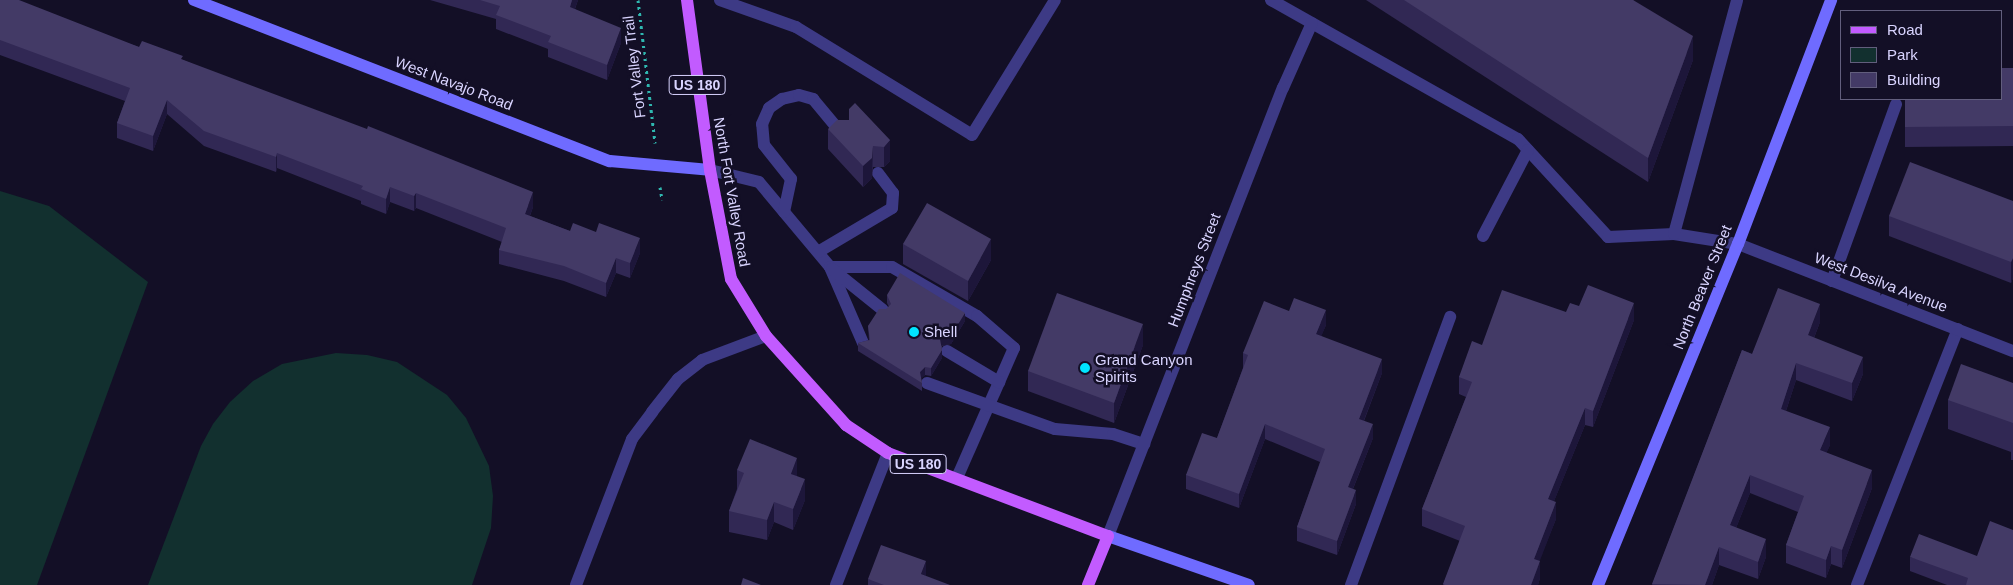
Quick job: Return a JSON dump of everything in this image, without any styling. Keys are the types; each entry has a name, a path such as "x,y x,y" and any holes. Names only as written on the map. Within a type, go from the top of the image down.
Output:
{"main road":[{"name":"North Fort Valley Road","path":"687,0 710,170 731,279 766,336 846,425 888,453 1108,536"},
{"name":"Humphreys Street","path":"1088,585 1108,536"}],"street":[{"name":"West Navajo Road","path":"194,0 610,161 710,170"},
{"path":"720,0 796,27 972,135 1055,0"},
{"path":"1271,0 1518,139 1528,150 1483,236"},
{"path":"1674,234 1737,0"},
{"name":"North Beaver Street","path":"1598,585 1738,244 1831,0"},
{"name":"Humphreys Street","path":"1108,536 1283,88 1312,24"},
{"path":"784,212 791,179 764,145 762,124 769,108 782,99 799,95 813,99 843,135"},
{"path":"1832,280 1896,104"},
{"name":"West Desilva Avenue","path":"1528,150 1608,237 1674,234 1738,244 2013,350"},
{"path":"710,170 759,182 830,267 883,310"},
{"path":"818,252 892,208 894,193 878,173"},
{"path":"830,267 863,343"},
{"path":"830,267 892,267 977,316 1014,348 957,478"},
{"path":"1351,585 1450,317"},
{"path":"1857,585 1958,329"},
{"path":"576,585 632,439 652,412 678,379 702,360 766,336"},
{"path":"947,350 999,382"},
{"path":"927,383 1055,429 1113,434 1144,444"},
{"path":"836,585 888,453"},
{"path":"1108,536 1249,585"}],"path":[{"name":"Fort Valley Trail","path":"638,0 653,131"}],"green space":[{"path":"0,191 49,206 148,282 37,585 0,585"},
{"path":"336,353 367,355 397,362 447,395 466,418 489,466 493,496 491,528 472,585 148,585 201,446 213,424 230,402 253,381 282,364"}],"building":[{"path":"0,0 19,0 139,47 142,41 183,56 181,59 367,129 368,126 533,192 525,214 570,231 573,223 596,232 599,223 640,238 630,263 616,258 606,283 564,266 499,250 506,228 416,193 414,196 390,187 386,199 361,189 363,186 277,153 276,157 204,131 167,100 153,136 117,123 130,88 0,40"},
{"path":"480,0 572,0 570,7 621,28 607,65 548,42 551,36 496,15 500,6"},
{"path":"1404,0 1633,0 1693,36 1648,158"},
{"path":"2003,68 2013,68 2013,126 1905,127 1905,100 2003,100"},
{"path":"855,103 890,140 884,147 873,146 872,158 863,166 828,129 837,120 849,120 849,109"},
{"path":"1910,162 2013,201 2013,258 2011,262 1889,216"},
{"path":"927,203 991,239 968,281 903,244"},
{"name":"Shell","path":"900,273 965,313 951,336 940,339 942,350 931,368 925,367 920,372 922,383 858,343 870,340 868,326 879,309 886,309 891,304 887,295"},
{"path":"1588,285 1634,303 1593,411 1585,408 1548,499 1556,502 1534,559 1540,561 1531,585 1445,585 1443,584 1465,526 1422,509 1472,382 1459,377 1472,341 1482,345 1502,290 1566,312 1570,303 1579,306"},
{"path":"1778,288 1820,304 1808,335 1863,357 1852,383 1796,363 1781,409 1830,427 1820,450 1872,470 1842,550 1831,546 1826,560 1786,545 1804,496 1750,475 1730,525 1766,539 1758,562 1719,547 1705,585 1652,584 1742,350 1752,354"},
{"name":"Grand Canyon Spirits","path":"1057,293 1143,324 1114,403 1028,371"},
{"path":"1294,298 1326,310 1316,334 1382,359 1359,419 1373,424 1348,487 1356,490 1337,541 1297,527 1325,449 1265,424 1239,494 1186,475 1202,433 1217,438 1248,355 1243,353 1264,301 1289,311"},
{"path":"1961,364 2013,383 2013,423 1948,400"},
{"path":"750,439 797,458 791,474 805,479 793,509 774,502 767,520 729,511 744,473 737,470"},
{"path":"1990,521 2013,530 2013,585 1966,585 1968,578 1910,557 1919,534 1977,556"},
{"path":"881,545 926,561 921,574 950,585 884,585 868,579"},
{"path":"743,578 761,585 741,585"}],"place":[{"name":"Shell","path":"914,332"},
{"name":"Grand Canyon Spirits","path":"1085,368"}]}
